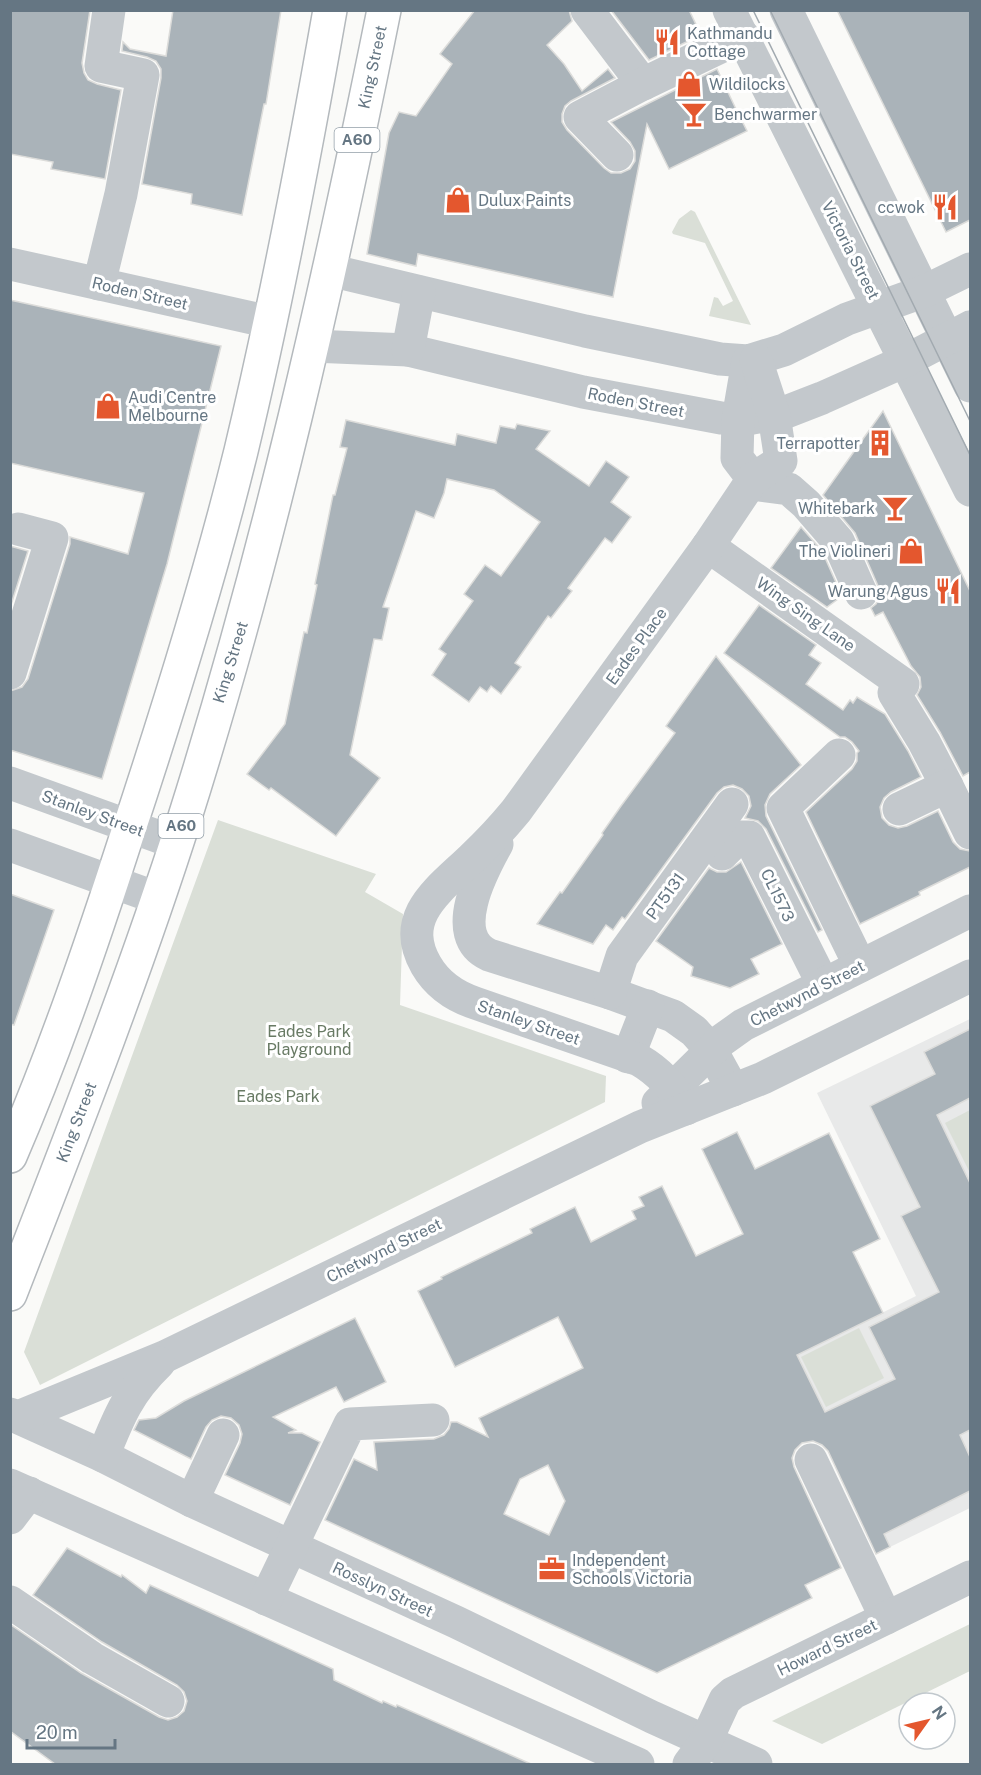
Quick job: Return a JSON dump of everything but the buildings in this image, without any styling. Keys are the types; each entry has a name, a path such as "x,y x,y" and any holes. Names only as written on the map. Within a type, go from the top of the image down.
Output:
{"highway":[{"name":"A60","path":"10,1156 72,998 112,882 168,710 204,588 240,451 270,322 330,10"},
{"name":"King Street","path":"10,1294 116,1018 176,843 251,592 312,346 384,10"},
{"path":"270,322 329,270"}],"street":[{"path":"99,284 121,194 143,75 101,66 109,10"},
{"path":"587,10 643,84"},
{"path":"786,10 925,291 959,333 970,386"},
{"path":"617,155 580,117 643,84 736,23"},
{"name":"Victoria Street","path":"736,23 970,490"},
{"name":"Roden Street","path":"10,264 270,322"},
{"path":"329,270 595,333 720,359 752,360 784,350 847,319 925,291 970,269"},
{"path":"408,350 419,292"},
{"name":"Roden Street","path":"312,346 408,350 583,392 705,416 738,419 774,415 822,398 905,361 959,333"},
{"path":"752,360 738,419 737,458 752,481 789,489 806,504 838,541 861,592"},
{"name":"Eades Place","path":"477,947 468,923 471,906 490,855 516,811 708,546 752,481 781,461 774,415 752,360"},
{"path":"10,673 52,538 18,529"},
{"name":"Wing Sing Lane","path":"708,546 903,684 894,693 924,742 947,786"},
{"path":"839,755 783,808 860,966"},
{"name":"Stanley Street","path":"10,783 176,843"},
{"path":"900,809 947,786 970,833"},
{"name":"PT5131","path":"610,993 622,956 732,804"},
{"name":"Eades Place","path":"434,977 417,945 417,927 422,912 444,883 487,844 516,811"},
{"name":"CL1573","path":"722,854 739,837 749,837 823,984"},
{"path":"10,845 157,898"},
{"name":"Chetwynd Street","path":"14,1416 164,1357 640,1127 680,1098 711,1050 743,1025 970,911"},
{"path":"434,977 477,947 489,955 648,1006 673,1016 694,1031 711,1050 733,1090"},
{"name":"Chetwynd Street","path":"680,1098 733,1090 763,1078 970,976"},
{"name":"Stanley Street","path":"434,977 445,988 464,999 628,1056 650,1066 680,1098"},
{"path":"628,1056 648,1006"},
{"name":"Chetwynd Street","path":"103,1456 126,1401 164,1357"},
{"name":"Rosslyn Street","path":"14,1416 291,1546 698,1753 756,1764"},
{"path":"266,1599 350,1424 433,1420"},
{"path":"192,1501 223,1435"},
{"path":"811,1460 886,1618"},
{"path":"17,1498 266,1599 638,1764"},
{"name":"Howard Street","path":"698,1753 729,1696 970,1577"},
{"path":"10,1602 92,1658 168,1701"}],"shaded area":[{"path":"970,1019 970,1508 890,1547 797,1355 916,1296 817,1093"}],"green space":[{"path":"691,210 695,212 751,325 709,316 714,297 718,298 723,306 733,301 705,243 672,232 679,219"},
{"name":"Eades Park","path":"218,820 376,874 365,892 403,914 400,1005 606,1076 605,1102 40,1385 24,1352"},
{"path":"970,1110 970,1173 945,1123"},
{"path":"859,1328 884,1378 826,1407 801,1357"},
{"path":"970,1624 970,1671 929,1691 897,1691 897,1707 822,1744 772,1721"}],"tram line":[{"path":"753,10 970,455"},
{"path":"770,10 970,421"}],"place":[{"name":"Kathmandu Cottage","path":"667,42"},
{"name":"Wildilocks","path":"689,84"},
{"name":"Benchwarmer","path":"694,114"},
{"name":"Dulux Paints","path":"458,200"},
{"name":"ccwok","path":"945,207"},
{"name":"Audi Centre Melbourne","path":"108,406"},
{"name":"Terrapotter","path":"880,443"},
{"name":"Whitebark","path":"895,508"},
{"name":"The Violineri","path":"911,551"},
{"name":"Warung Agus","path":"948,591"},
{"name":"Independent Schools Victoria","path":"552,1569"}],"park label":[{"name":"Eades Park Playground","path":"309,1040"}]}
